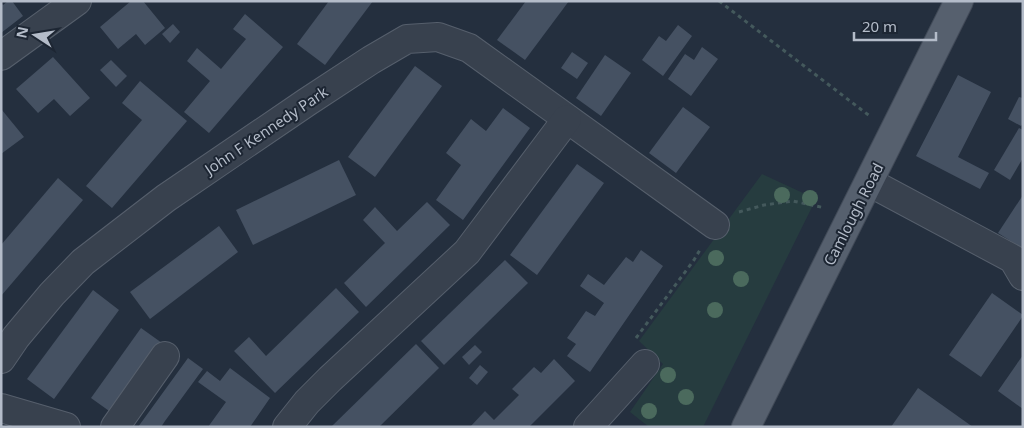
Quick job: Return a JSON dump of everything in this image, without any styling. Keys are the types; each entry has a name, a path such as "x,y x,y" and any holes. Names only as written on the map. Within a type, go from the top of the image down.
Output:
{"main road":[{"name":"Camlough Road","path":"746,427 959,1"}],"street":[{"path":"1,56 77,1"},
{"name":"John F Kennedy Park","path":"1,360 16,337 46,301 83,262 174,192 307,102 407,39 438,37 469,48 715,225"},
{"path":"287,427 307,402 330,379 468,252 567,119"},
{"path":"869,182 1013,259 1023,276"},
{"path":"114,427 165,356"},
{"path":"600,423 646,364"},
{"path":"1,408 66,427"}],"path":[{"path":"719,1 893,134"},
{"path":"646,364 633,342 694,260 720,216 764,205 793,201 825,208"}],"green space":[{"path":"762,174 816,199 703,427 649,427 630,412 663,364 639,341"}],"building":[{"path":"8,1 12,1 23,16 1,33 1,3 3,5"},
{"path":"131,1 143,1 165,28 145,45 136,34 118,49 100,27"},
{"path":"329,1 373,1 325,65 297,44"},
{"path":"526,1 569,1 525,60 497,40"},
{"path":"245,14 283,47 209,133 184,112 210,81 187,61 197,48 221,69 246,39 233,29"},
{"path":"173,24 180,32 170,43 162,34"},
{"path":"678,25 692,36 663,76 642,60 659,36 666,41"},
{"path":"702,47 718,59 691,96 668,79 685,54 694,60"},
{"path":"572,52 588,63 577,79 561,68"},
{"path":"605,55 631,73 601,116 576,98"},
{"path":"53,57 90,98 70,116 54,99 38,113 16,89"},
{"path":"111,60 127,76 116,87 100,70"},
{"path":"415,66 442,86 375,177 348,157"},
{"path":"958,75 991,92 958,157 989,173 980,189 916,156"},
{"path":"140,81 187,121 112,208 86,186 142,120 122,103"},
{"path":"1019,97 1023,98 1023,123 1021,126 1008,119"},
{"path":"683,107 710,127 676,173 649,153"},
{"path":"503,108 530,128 463,220 436,200 461,165 446,153 471,119 486,131"},
{"path":"1,111 24,137 1,154"},
{"path":"1019,128 1023,130 1023,158 1010,180 994,170"},
{"path":"339,160 356,195 253,245 236,210"},
{"path":"577,164 604,183 537,275 510,255"},
{"path":"58,178 83,200 1,296 1,245"},
{"path":"1023,195 1023,249 998,233"},
{"path":"427,202 450,225 366,307 344,283 385,243 363,220 375,207 397,231"},
{"path":"219,226 238,252 150,319 130,292"},
{"path":"641,250 663,266 590,372 567,356 576,344 567,338 586,311 595,316 604,303 580,286 588,274 604,285 626,257 633,262"},
{"path":"505,260 528,283 444,365 421,341"},
{"path":"336,288 359,312 275,393 234,351 249,337 266,356"},
{"path":"93,290 119,310 54,399 27,379"},
{"path":"992,293 1023,316 981,377 949,355"},
{"path":"141,328 162,343 112,413 91,398"},
{"path":"416,344 439,368 379,427 332,426"},
{"path":"475,345 482,352 469,365 462,357"},
{"path":"1023,355 1023,409 998,391"},
{"path":"188,358 203,369 161,427 138,427"},
{"path":"554,359 575,381 529,427 470,427 485,411 494,420 519,395 512,389 534,367 541,373"},
{"path":"480,365 488,372 477,385 469,378"},
{"path":"230,368 270,398 250,427 208,427 226,402 198,382 207,371 220,381"},
{"path":"918,388 973,427 891,427"}]}
